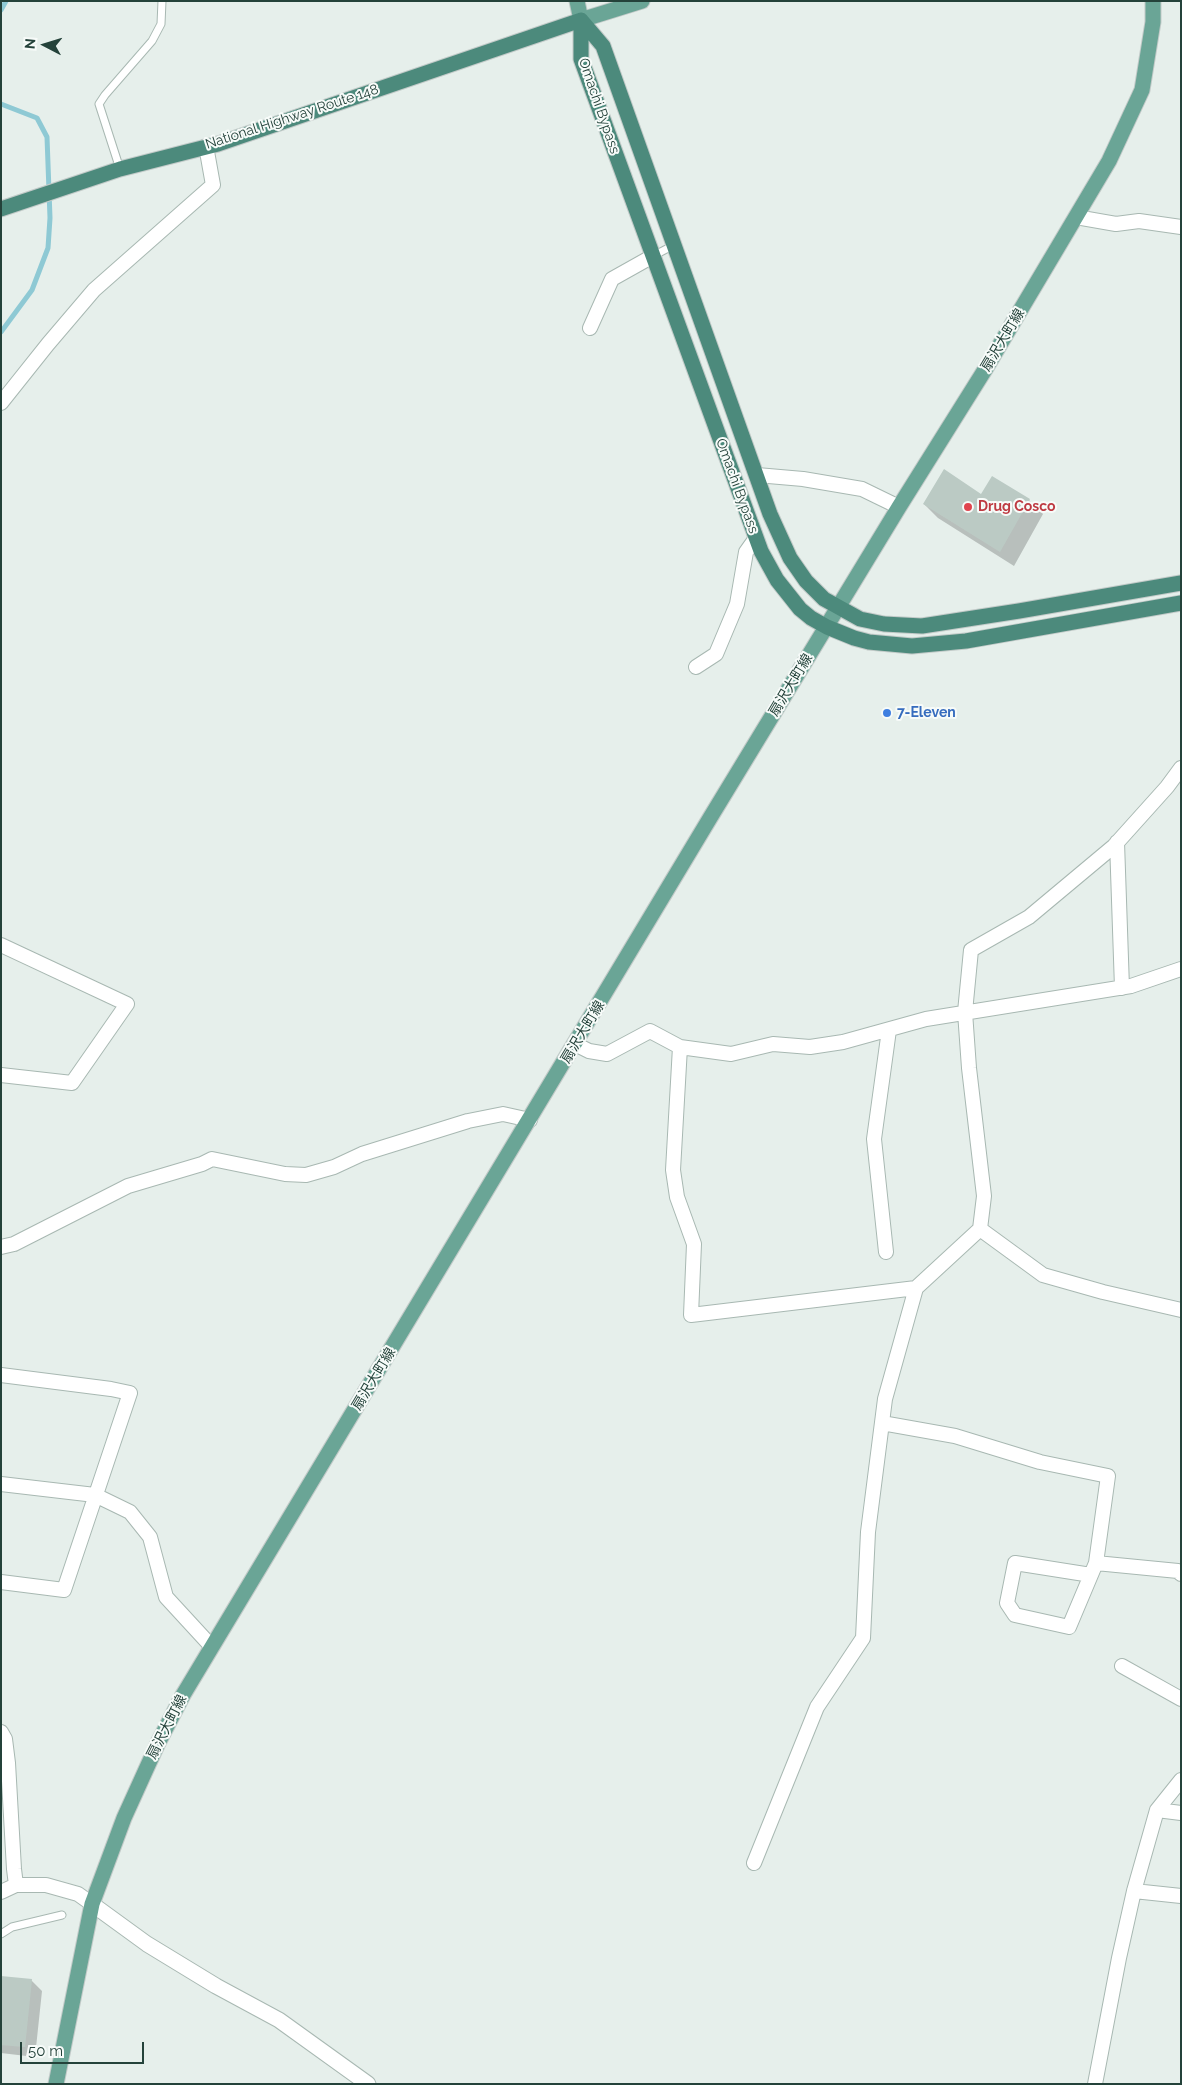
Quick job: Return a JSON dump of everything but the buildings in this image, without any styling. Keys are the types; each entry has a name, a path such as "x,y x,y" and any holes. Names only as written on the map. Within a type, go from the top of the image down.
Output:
{"highway":[{"name":"National Highway Route 148","path":"1,208 120,170 218,144 581,20"},
{"name":"Omachi Bypass","path":"581,20 603,46 770,514 790,558 806,581 824,599 860,619 884,624 922,626 1181,583"},
{"name":"Omachi Bypass","path":"581,20 581,59 756,538 777,580 791,599 811,618 827,627 869,642 905,646 966,641 1181,603"}],"main road":[{"path":"577,1 581,20 642,1"},
{"name":"扇沢大町線","path":"56,2084 92,1904 124,1818 158,1743 183,1695 899,507 986,368 1109,161 1142,90 1153,22 1152,1"}],"street":[{"path":"1,403 94,290 214,185 206,146"},
{"path":"1076,217 1116,224 1139,221 1181,227"},
{"path":"590,328 612,279 653,256"},
{"path":"757,476 803,479 862,489 899,507"},
{"path":"696,667 716,654 737,604 746,552 756,538"},
{"path":"754,1863 817,1707 863,1638 868,1532 885,1399 916,1288 980,1229 984,1196 968,1068 965,1012 971,950 1029,917 1118,842 1167,787 1181,768"},
{"path":"1118,842 1122,988"},
{"path":"1,945 128,1004 72,1083 1,1074"},
{"path":"575,1044 589,1051 607,1054 650,1031 680,1047 731,1054 774,1044 810,1047 843,1042 926,1019 1122,988 1181,968"},
{"path":"886,1252 874,1138 889,1030"},
{"path":"680,1047 673,1170 677,1197 694,1244 691,1315 916,1288"},
{"path":"1,1247 14,1244 128,1186 202,1164 212,1159 285,1174 306,1175 334,1167 362,1154 468,1121 502,1114 530,1120"},
{"path":"980,1229 1043,1275 1103,1292 1181,1310"},
{"path":"1,1375 130,1393 64,1590 1,1582"},
{"path":"882,1423 955,1436 1040,1462 1108,1476 1094,1569 1069,1627 1015,1615 1007,1604 1015,1563 1094,1569 1178,1571 1181,1574"},
{"path":"1,1484 95,1495 130,1512 150,1537 166,1598 212,1647"},
{"path":"1122,1666 1181,1699"},
{"path":"1,1732 5,1739 8,1763 16,1885"},
{"path":"1096,2084 1134,1891 1157,1810 1181,1780"},
{"path":"1157,1810 1181,1813"},
{"path":"1,1892 16,1885 46,1884 78,1894 147,1944 216,1986 279,2020 368,2084"},
{"path":"1134,1891 1181,1896"}],"lane":[{"path":"120,170 99,104 104,95 152,41 160,24 162,1"},
{"path":"653,256 674,245"},
{"path":"1,1934 12,1927 62,1915"}],"waterway":[{"path":"1,10 6,1"},
{"path":"1,104 37,118 47,137 50,218 48,248 32,290 1,332"}],"place":[{"name":"Drug Cosco","path":"968,507"},
{"name":"7-Eleven","path":"887,713"}]}
